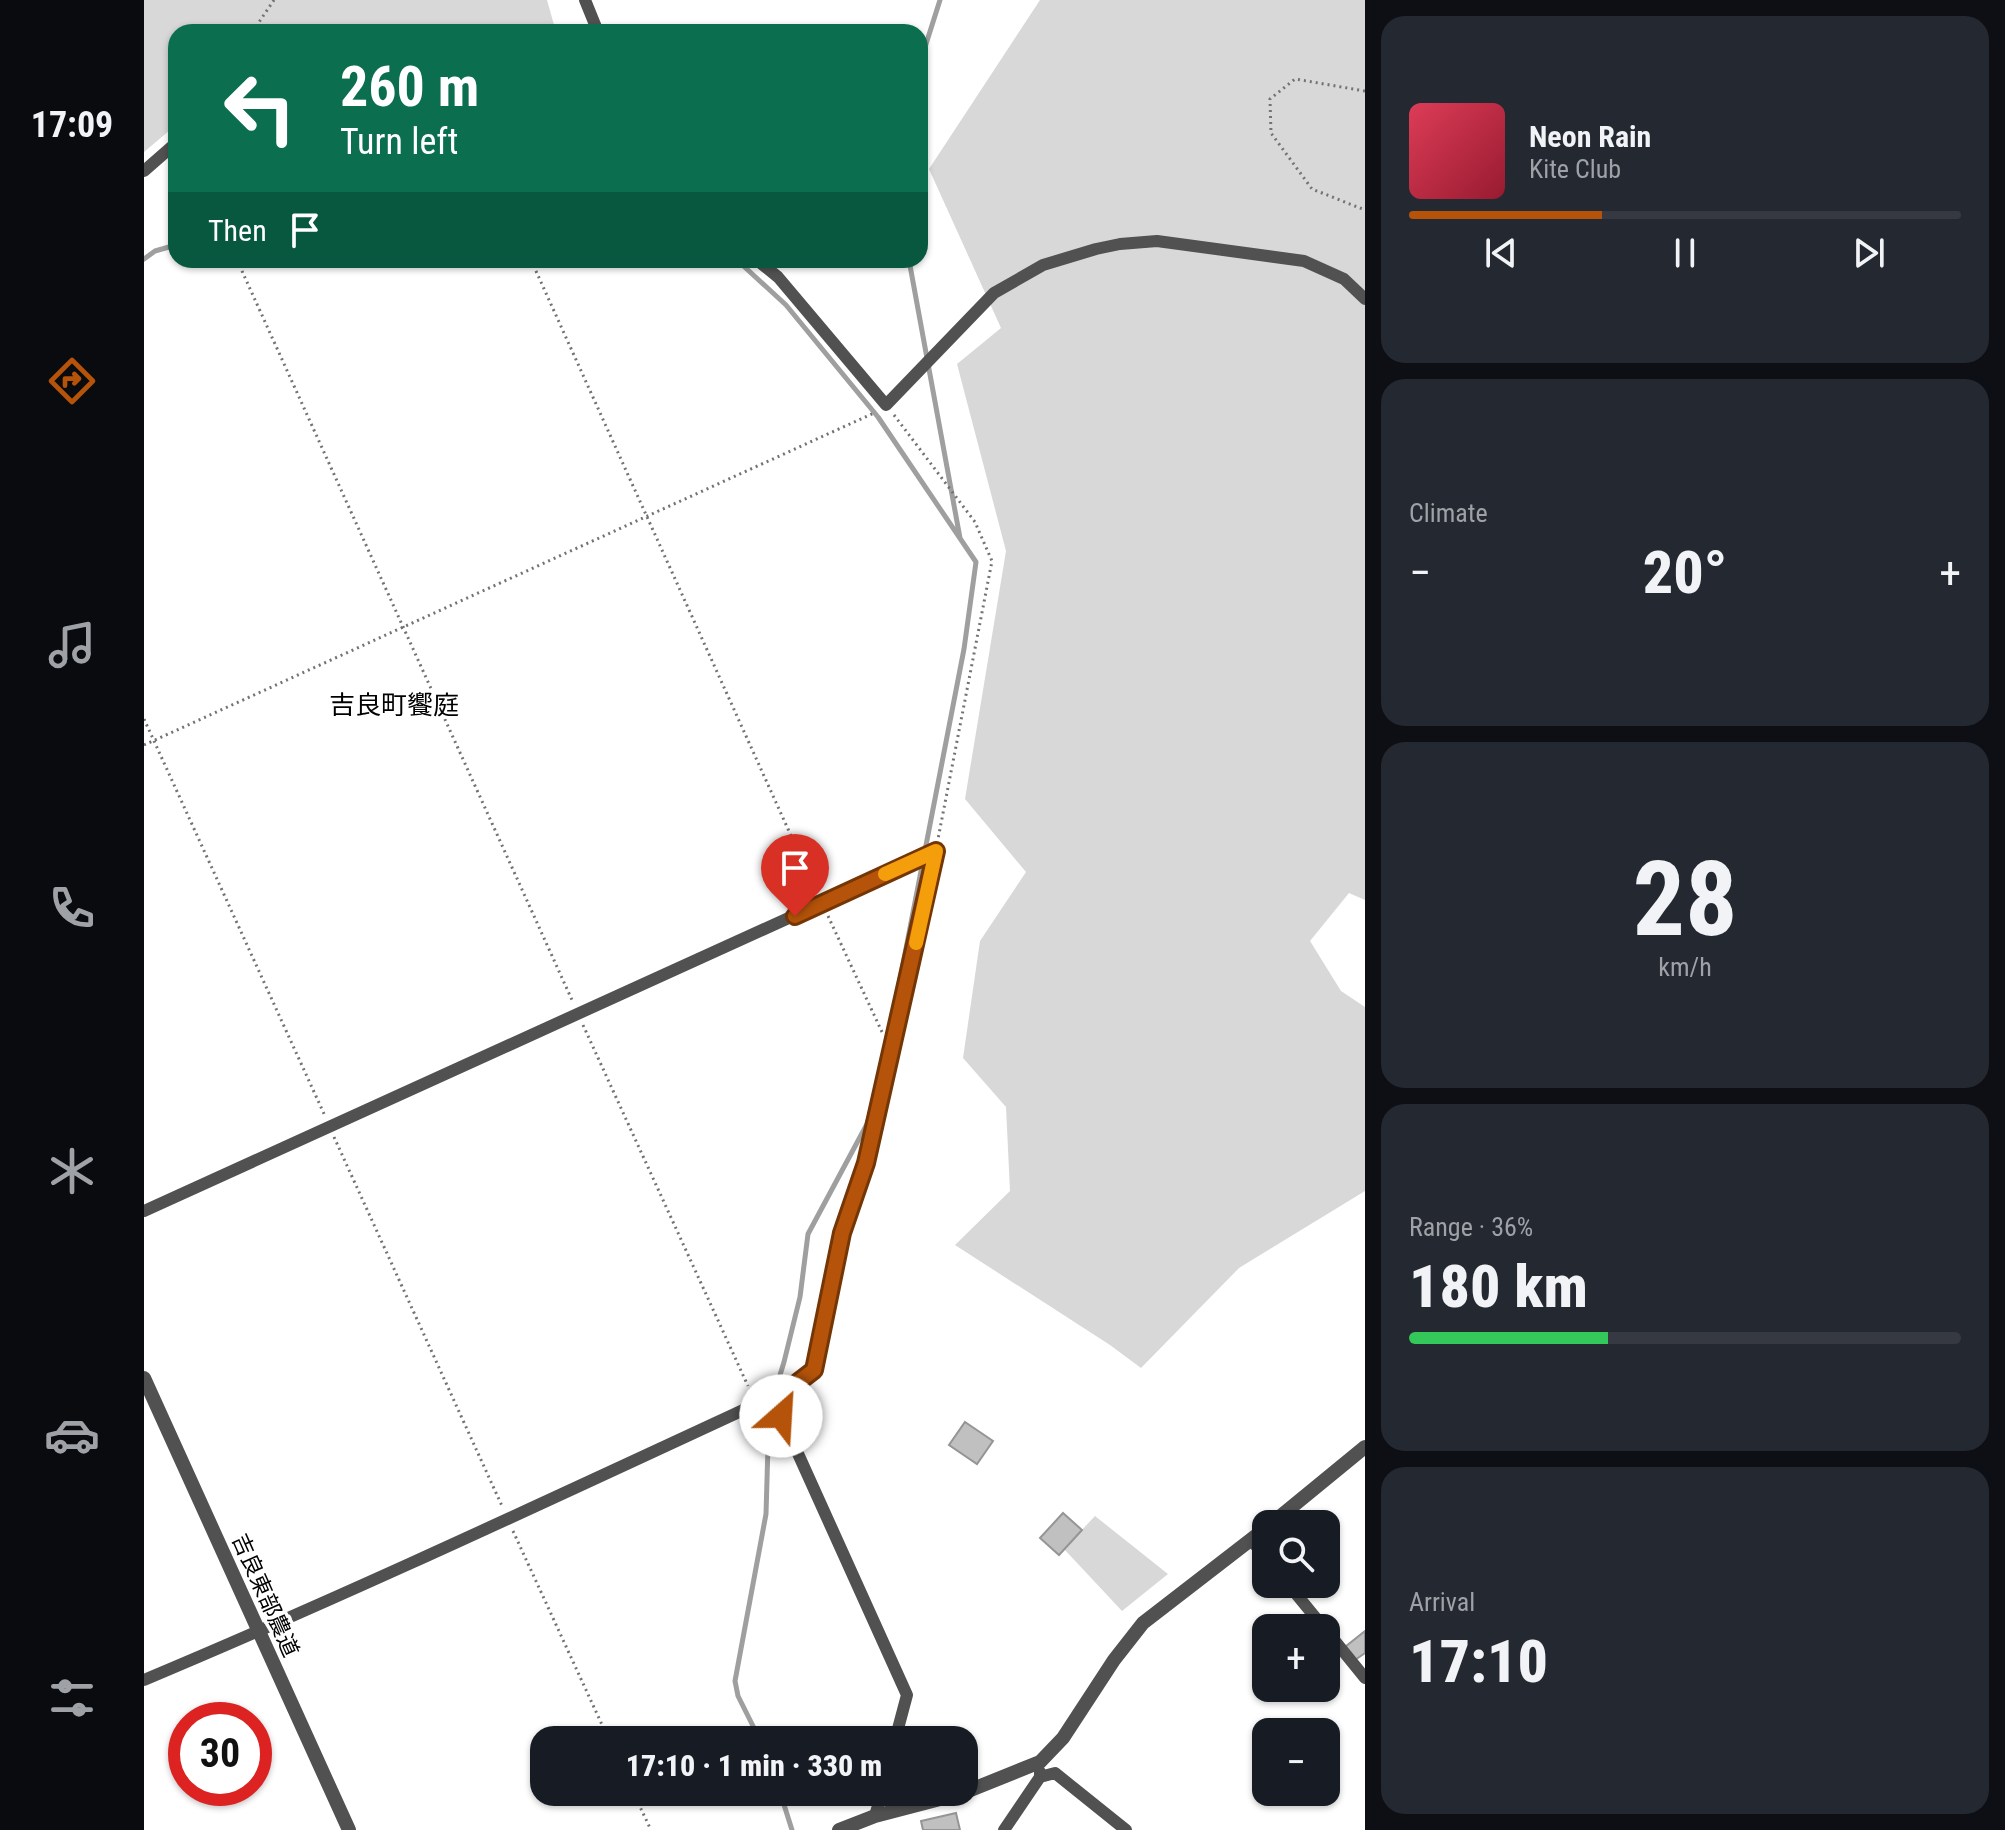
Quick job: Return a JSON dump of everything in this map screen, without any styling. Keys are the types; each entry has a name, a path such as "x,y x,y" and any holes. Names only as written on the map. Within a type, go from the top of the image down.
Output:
{"street":[{"path":"585,0 595,24"},
{"path":"144,171 168,150"},
{"path":"767,268 778,277 886,405 994,293 1043,265 1096,249 1157,241 1304,261 1344,279 1365,299"},
{"path":"144,1211 936,851"},
{"path":"899,1726 907,1695 781,1416 788,1390 814,1370 842,1233 866,1163 936,851"},
{"name":"吉良東部農道","path":"144,1378 349,1830"},
{"path":"144,1680 508,1519 752,1406 754,1399"},
{"path":"1288,1510 1365,1447"},
{"path":"1004,1830 1040,1769 1143,1623 1251,1540"},
{"path":"1300,1598 1313,1614"},
{"path":"1340,1647 1365,1678"},
{"path":"839,1830 875,1816 1040,1769 1055,1773 1126,1830"},
{"path":"875,1816 878,1806"}],"path":[{"path":"258,24 274,0"},
{"path":"1365,91 1295,79 1270,99 1271,133 1312,189 1365,210"},
{"path":"241,268 754,1399"},
{"path":"535,268 892,1053"},
{"path":"144,745 869,416 886,405 975,522 992,561 936,851"},
{"path":"144,719 603,1726"},
{"path":"640,1806 651,1830"}],"shaded area":[{"path":"144,0 547,0 554,24 168,24 168,132 144,152"},
{"path":"1040,0 1365,0 1365,900 1349,893 1310,941 1341,991 1365,1007 1365,1191 1239,1268 1141,1368 955,1245 1010,1191 1006,1107 963,1058 980,941 1026,872 965,799 1006,551 957,364 1001,328 929,169"},
{"path":"1095,1516 1168,1574 1122,1611 1064,1549"}],"building":[{"path":"965,1422 993,1441 977,1464 949,1445"},
{"path":"1063,1513 1082,1530 1059,1555 1040,1538"},
{"path":"1365,1631 1365,1653 1355,1660 1345,1647"},
{"path":"956,1813 960,1830 923,1830 921,1821"}],"waterway":[{"path":"928,38 940,0"},
{"path":"144,259 168,247"},
{"path":"746,268 786,305 878,417 976,562 964,649 891,1026"},
{"path":"910,268 960,538"},
{"path":"753,1726 738,1696 735,1681 766,1514 769,1411 800,1297 808,1234 867,1124 875,1098"},
{"path":"784,1806 792,1830"}],"slow traffic":[{"path":"885,874 936,851 916,943"}],"district":[{"name":"吉良町饗庭","path":"394,705"}],"route":[{"path":"781,1416 788,1390 814,1370 842,1233 866,1163 936,851 795,916"}]}
